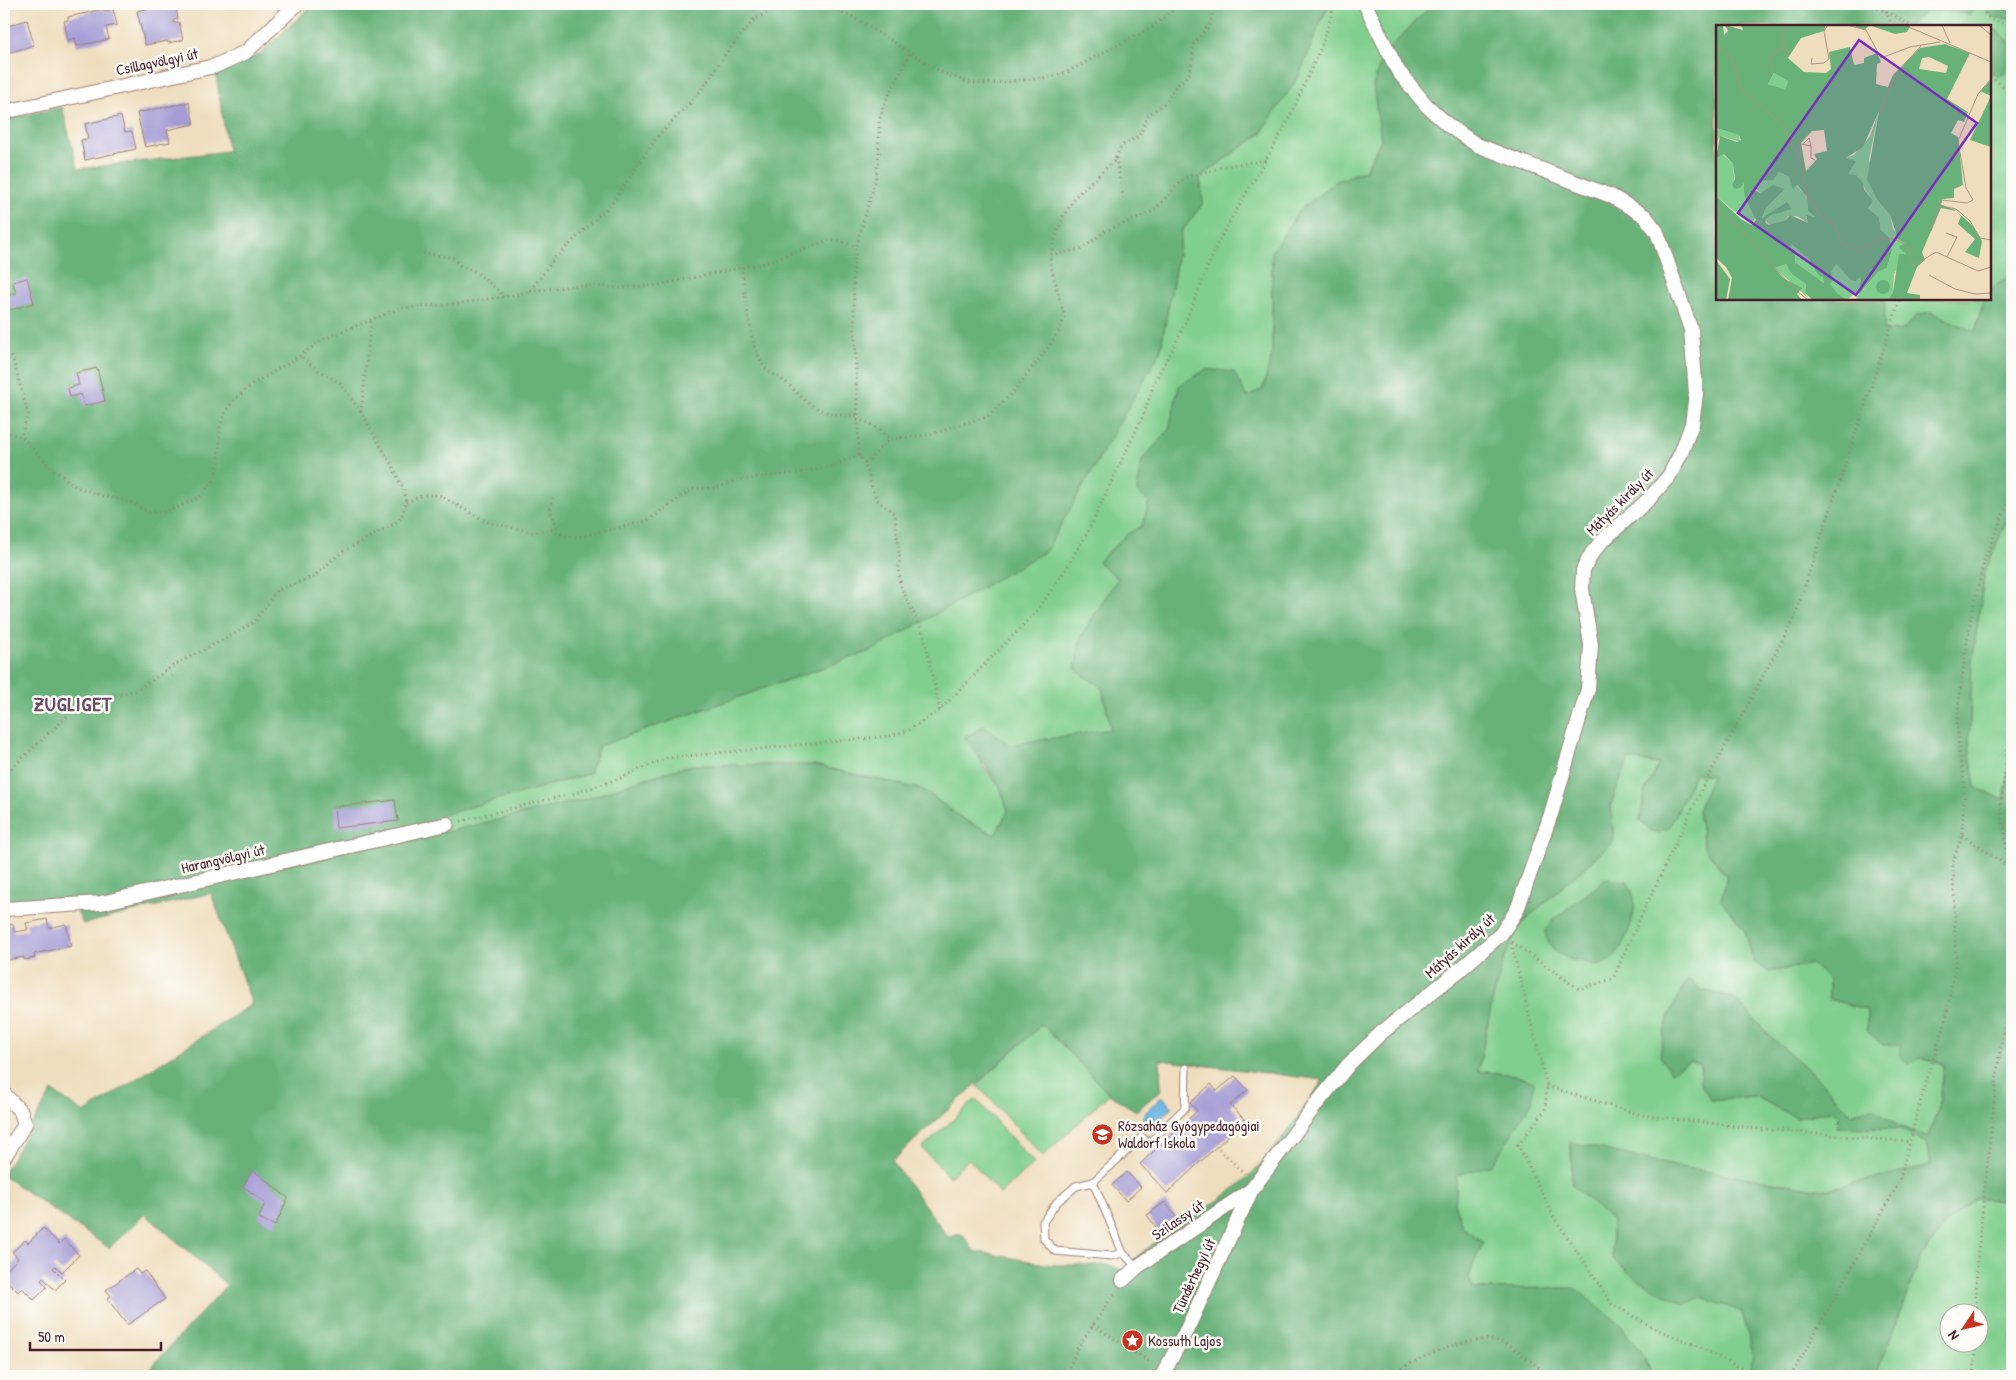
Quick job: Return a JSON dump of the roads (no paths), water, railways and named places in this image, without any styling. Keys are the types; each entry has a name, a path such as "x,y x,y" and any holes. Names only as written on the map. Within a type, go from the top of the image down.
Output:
{"street":[{"name":"Csillagvölgyi út","path":"4,112 215,66 246,52 297,4"},
{"name":"Mátyás király út","path":"1254,1187 1349,1064 1381,1034 1506,934 1527,886 1551,814 1588,688 1591,645 1582,589 1584,570 1592,554 1602,541 1649,499 1664,482 1681,453 1692,424 1696,394 1691,330 1657,232 1645,216 1611,196 1477,145 1449,126 1427,106 1398,71 1365,4"},
{"name":"Harangvölgyi út","path":"4,909 101,903 447,824"},
{"path":"4,1094 21,1112 25,1124 4,1157"},
{"name":"Szilassy út","path":"1123,1280 1137,1267 1254,1187"},
{"name":"Tündérhegyi út","path":"1164,1374 1254,1187"}],"lane":[{"path":"1123,1253 1111,1256 1055,1251 1044,1239 1043,1222 1057,1202 1076,1186 1093,1182 1142,1137 1148,1144 1185,1108 1186,1068"},
{"path":"1093,1182 1123,1253 1137,1267"}],"water":[{"path":"1162,1096 1173,1107 1152,1127 1142,1116"}],"place":[{"name":"Rózsaház Gyógypedagógiai Waldorf Iskola","path":"1102,1135"},
{"name":"Kossuth Lajos","path":"1132,1341"}],"district":[{"name":"ZUGLIGET","path":"73,704"}]}
